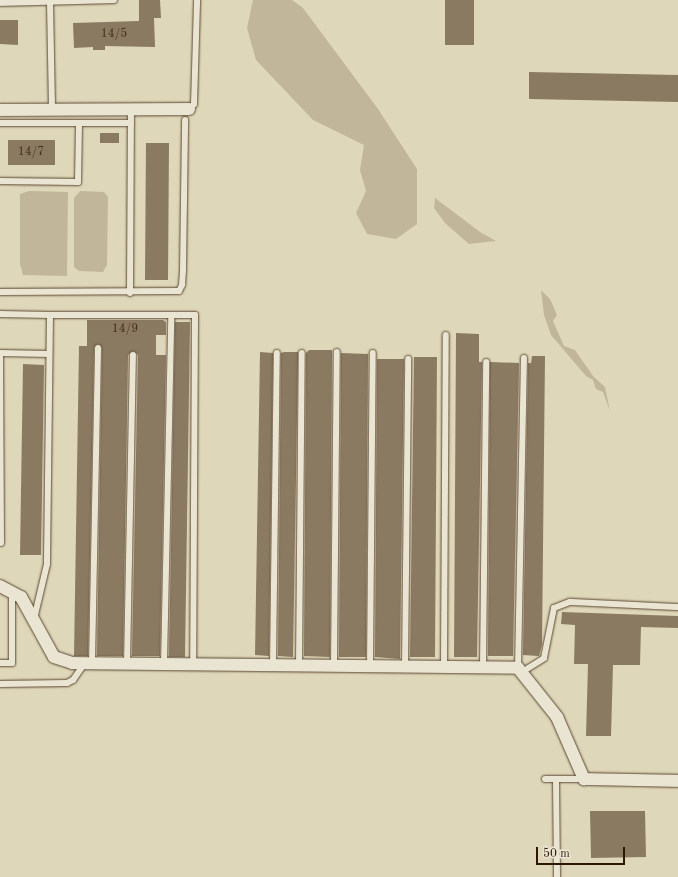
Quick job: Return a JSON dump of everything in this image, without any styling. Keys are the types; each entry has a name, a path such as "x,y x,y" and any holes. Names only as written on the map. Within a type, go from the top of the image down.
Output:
{"street":[{"path":"0,110 131,110 187,114"},
{"path":"0,586 21,597 34,619 43,641 54,657 72,663 444,667 520,670 557,717 584,779 678,781"}],"lane":[{"path":"0,4 114,0"},
{"path":"0,292 172,293 179,291 182,285 187,114 194,104 197,0"},
{"path":"50,3 52,110"},
{"path":"130,293 131,110"},
{"path":"0,123 131,123"},
{"path":"0,181 78,182 79,123"},
{"path":"0,314 195,315 193,664"},
{"path":"34,619 47,564 50,315"},
{"path":"164,664 170,318"},
{"path":"444,667 446,335"},
{"path":"0,684 67,683 73,680 88,663 98,348"},
{"path":"334,666 337,352"},
{"path":"1,543 0,353 49,354"},
{"path":"273,665 277,353"},
{"path":"299,666 302,353"},
{"path":"370,666 374,353"},
{"path":"126,664 132,354"},
{"path":"520,670 524,358"},
{"path":"405,667 408,359"},
{"path":"483,668 486,362"},
{"path":"0,663 12,663 12,592"},
{"path":"520,670 537,660 544,658 554,608 570,602 678,607"},
{"path":"545,779 584,779"},
{"path":"556,779 557,877"}],"shaded area":[{"path":"253,0 292,0 303,8 378,109 417,169 417,224 396,239 367,234 356,213 366,191 360,170 364,145 313,120 256,60 247,28"},
{"path":"29,191 68,192 67,276 23,275 20,264 20,194"},
{"path":"80,191 104,192 108,197 107,265 103,272 79,271 74,267 74,198"},
{"path":"435,198 480,232 496,241 469,244 445,223 434,208"},
{"path":"541,290 550,299 557,315 553,321 564,346 575,350 593,376 605,387 610,411 603,392 596,389 593,380 586,376 551,335 544,315"}],"building":[{"path":"139,0 160,0 161,18 154,18 155,47 105,46 105,50 93,50 93,47 74,48 73,23 139,21"},
{"path":"445,0 474,0 474,45 445,45"},
{"path":"0,20 18,20 18,45 0,44"},
{"path":"529,72 678,75 678,102 529,99"},
{"path":"100,133 119,133 119,143 100,143"},
{"path":"8,140 55,140 55,165 8,165"},
{"path":"146,143 169,143 168,280 145,280"},
{"path":"87,320 163,320 166,322 166,335 156,335 156,355 166,355 160,656 132,656 138,355 133,351 128,355 123,656 97,656 102,348 98,344 94,348 88,656 74,656 79,346 87,346"},
{"path":"175,322 190,322 185,657 169,657"},
{"path":"456,333 479,334 479,362 482,362 477,657 454,657"},
{"path":"309,350 332,350 330,657 304,656 306,353"},
{"path":"260,352 273,353 269,656 255,655"},
{"path":"298,352 293,657 278,656 281,353"},
{"path":"341,353 368,354 366,657 339,657"},
{"path":"532,356 545,356 542,645 539,656 523,655 528,363 531,363"},
{"path":"414,357 437,357 435,657 410,657"},
{"path":"377,359 404,359 400,659 375,657"},
{"path":"490,362 519,363 513,656 488,656"},
{"path":"23,364 44,365 41,555 20,555"},
{"path":"562,612 678,616 678,628 641,627 640,665 613,665 611,736 586,736 588,664 574,664 575,625 561,624"},
{"path":"590,811 645,811 646,857 591,858"}]}
